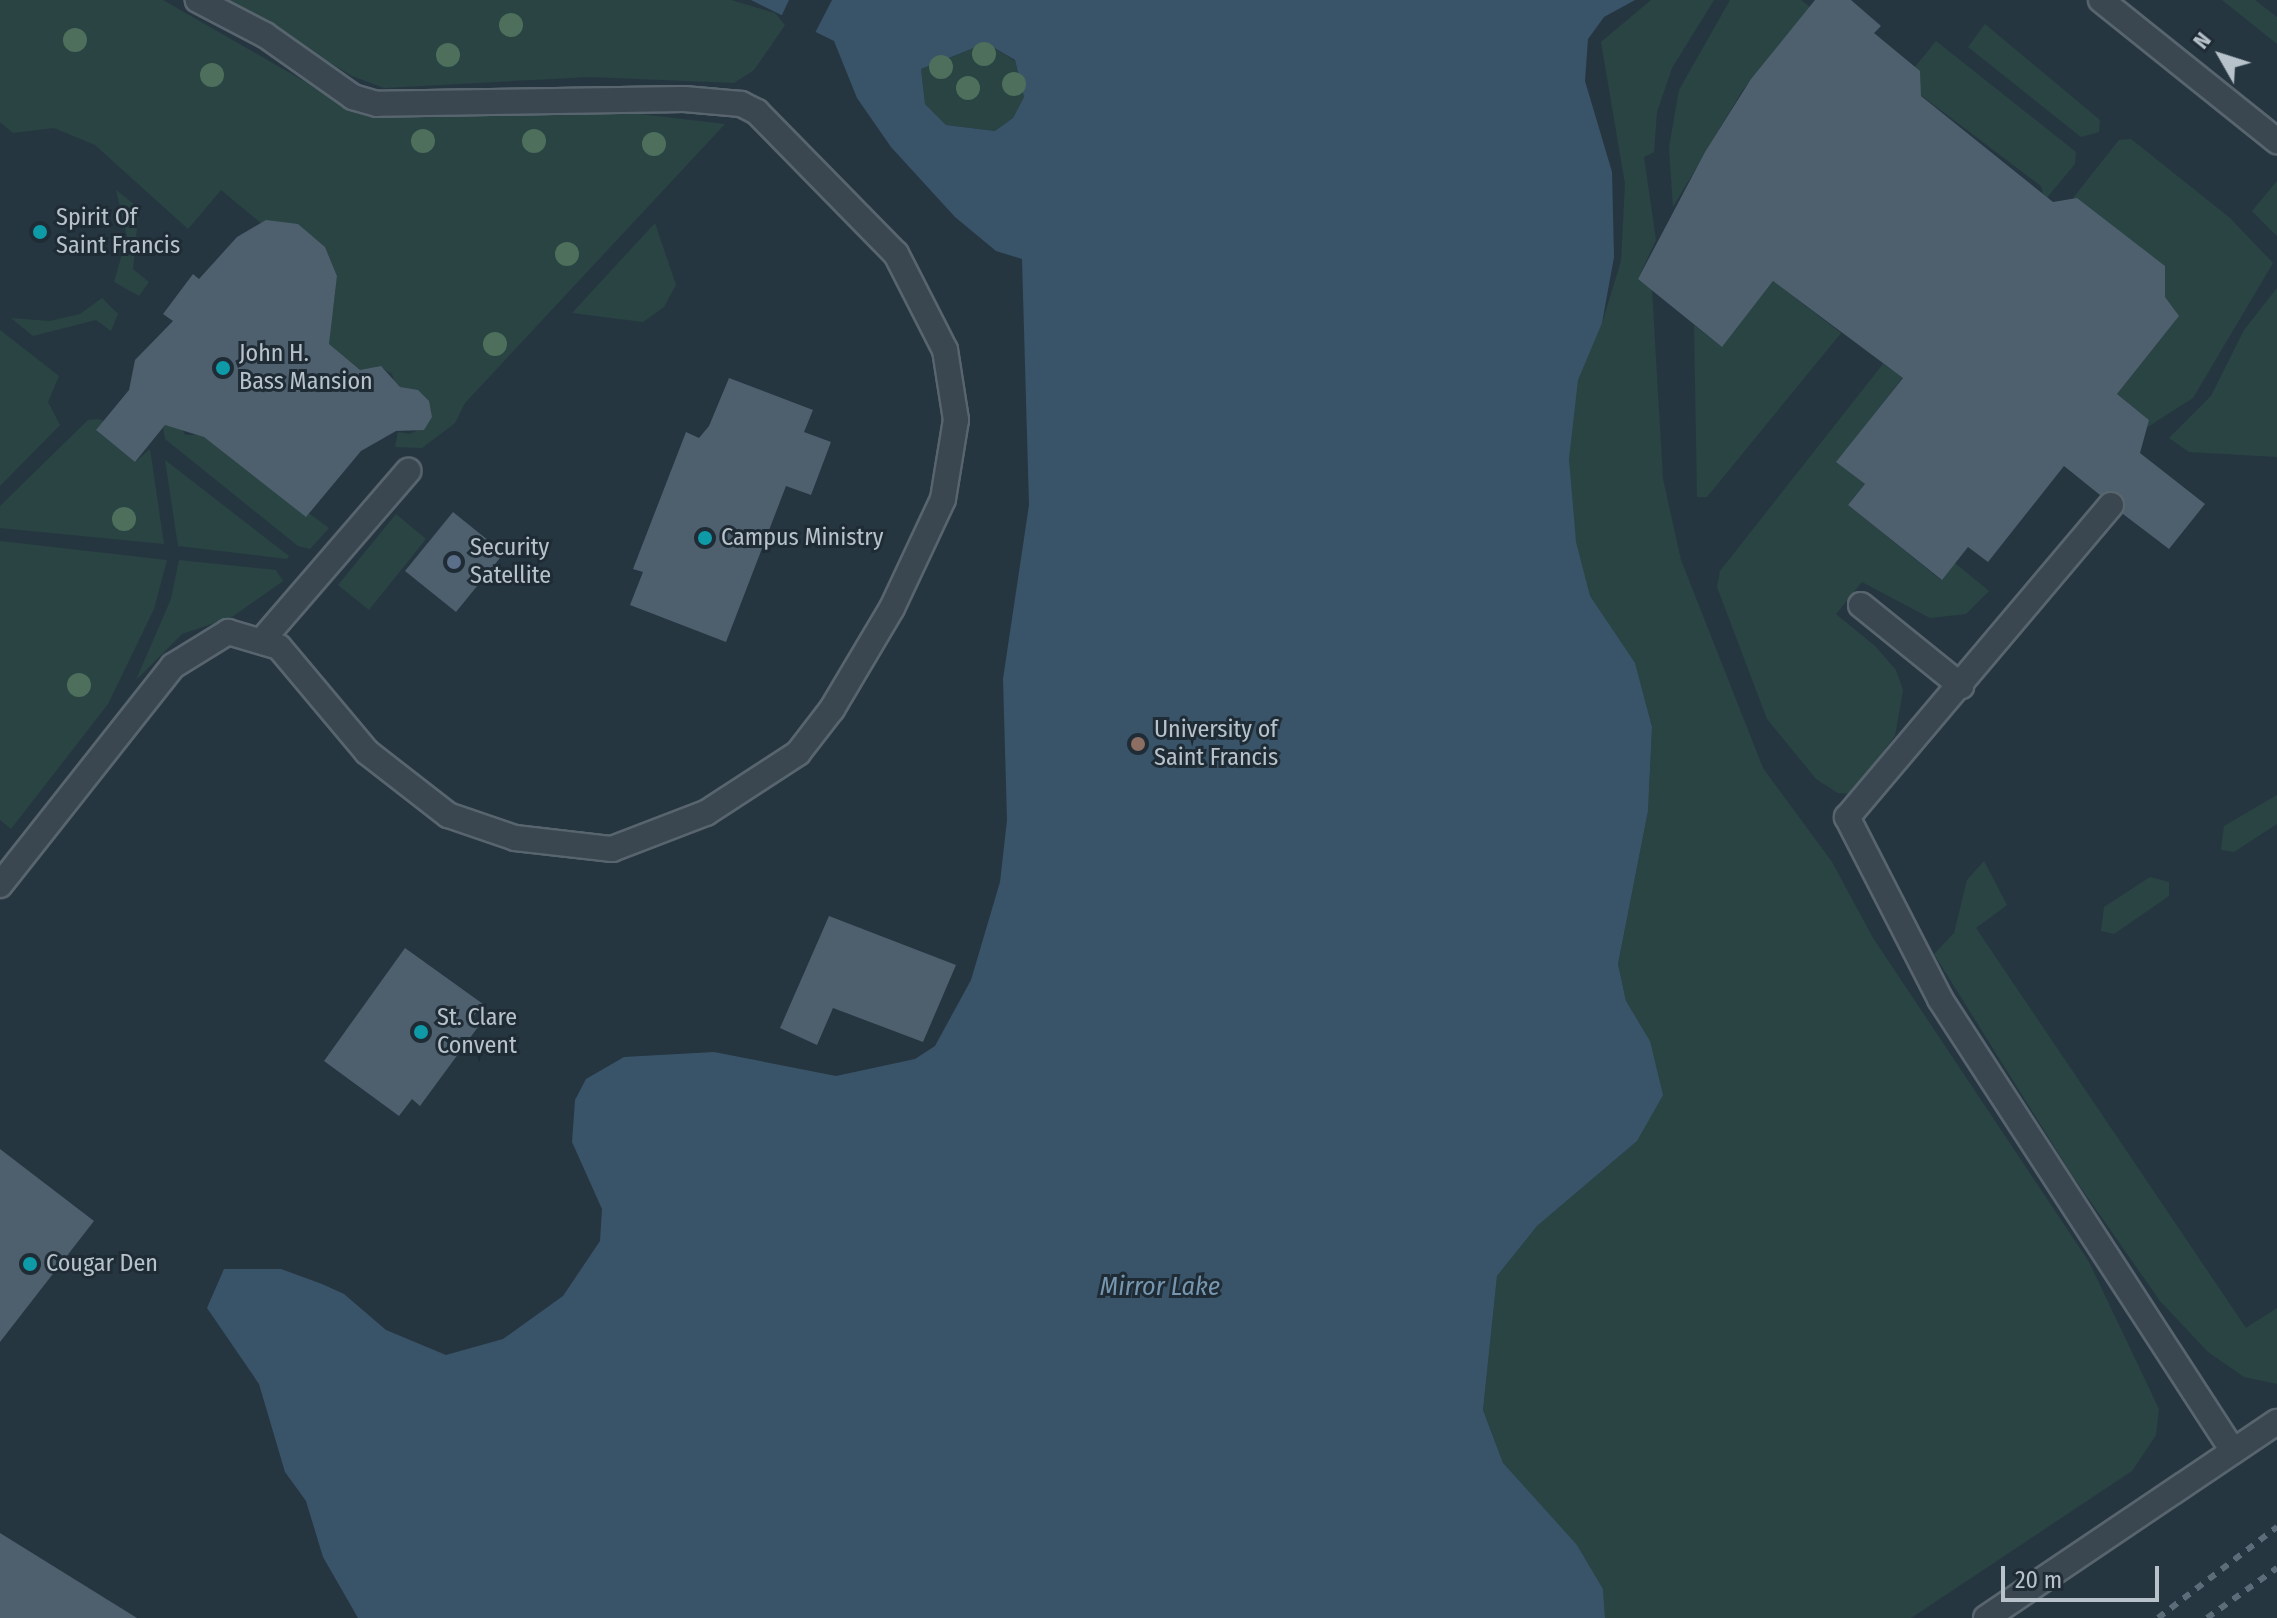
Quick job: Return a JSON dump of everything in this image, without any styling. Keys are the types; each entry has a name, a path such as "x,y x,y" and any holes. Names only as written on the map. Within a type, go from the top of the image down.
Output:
{"lane":[{"path":"0,885 173,666 228,632 264,638 279,647 367,752 448,815 515,838 612,849 706,813 798,753 892,608 943,499 956,420 945,350 896,254 757,112 741,104 684,99 377,104 353,97 265,35 198,0"},
{"path":"2101,0 2277,141"},
{"path":"264,638 408,471"},
{"path":"2111,505 1961,686 1847,817 1940,999 2233,1451"},
{"path":"1861,605 1961,686"},
{"path":"1986,1618 2277,1422"}],"green space":[{"path":"0,0 163,0 351,108 614,111 725,124 465,403 455,423 422,448 395,447 398,432 410,434 426,426 429,404 396,387 392,374 379,366 366,371 296,365 333,310 337,276 325,247 298,225 261,223 221,190 188,229 95,145 54,128 13,133 0,122"},
{"path":"227,0 731,0 775,13 785,25 754,70 734,83 589,77 384,88 352,76"},
{"path":"1651,0 1714,0 1672,68 1657,112 1654,152 1644,157 1656,240 1638,279 1652,290 1663,479 1681,560 1763,768 1832,862 1873,938 2089,1262 2159,1409 2156,1435 2132,1471 1911,1618 1605,1618 1603,1589 1577,1545 1530,1501 1503,1463 1483,1410 1497,1276 1537,1226 1637,1141 1650,1041 1626,1001 1618,964 1648,811 1652,727 1635,664 1584,628 1547,431 1602,323 1621,261 1625,184 1601,42"},
{"path":"1730,0 1801,0 1810,7 1742,91 1673,207 1669,147 1679,90"},
{"path":"2222,0 2255,0 2277,17 2277,44"},
{"path":"1985,24 2100,120 2099,132 2081,137 1968,47"},
{"path":"1936,41 2076,152 2075,164 2045,200 2041,186 1914,90 1921,80 1915,67"},
{"path":"986,43 1015,61 1024,97 1013,118 996,131 946,125 925,104 921,69"},
{"path":"2131,139 2230,218 2273,263 2193,398 2146,428 2147,418 2117,394 2175,321 2151,292 2165,269 2073,198 2119,140"},
{"path":"2277,181 2277,236 2252,211"},
{"path":"116,190 139,208 133,269 149,282 139,296 114,282 127,237"},
{"path":"655,223 676,285 664,307 643,322 572,313"},
{"path":"1773,281 1841,333 1707,497 1697,497 1694,325 1722,347"},
{"path":"2277,288 2277,457 2189,452 2169,438 2211,396 2244,330"},
{"path":"102,298 118,314 111,331 96,320 33,336 11,318 50,321 80,314"},
{"path":"0,330 59,376 48,402 60,425 0,486"},
{"path":"1883,364 1903,377 1837,462 1865,484 1848,505 1941,580 1955,563 1989,591 1966,614 1930,618 1862,582 1836,614 1875,646 1896,670 1903,690 1895,736 1851,794 1838,793 1816,779 1767,719 1717,587 1720,571"},
{"path":"175,413 185,435 202,435 329,528 310,549 298,546 165,439 163,427"},
{"path":"88,420 104,421 97,431 135,462 150,449 164,544 0,528 0,506"},
{"path":"165,460 289,556 287,559 178,546"},
{"path":"396,514 426,539 369,610 338,585"},
{"path":"0,541 167,560 154,609 108,704 11,829 0,820"},
{"path":"179,560 276,570 283,581 232,617 182,634 136,680 171,599"},
{"path":"2277,795 2277,824 2234,852 2221,850 2224,826"},
{"path":"1984,861 2007,905 1976,928 2246,1328 2277,1308 2277,1384 2244,1377 2208,1352 2160,1301 2072,1175 1934,954 1954,933 1967,880"},
{"path":"2150,877 2169,882 2169,896 2114,934 2101,931 2104,907"}],"water":[{"name":"Mirror Lake","path":"751,0 1635,0 1604,17 1588,39 1585,81 1612,172 1614,257 1602,323 1578,380 1569,459 1576,542 1590,596 1635,663 1652,727 1648,811 1618,964 1626,1001 1650,1041 1663,1095 1637,1141 1537,1226 1497,1276 1483,1410 1503,1463 1577,1545 1603,1589 1605,1618 358,1618 323,1557 306,1501 285,1472 259,1384 207,1308 224,1269 281,1269 322,1284 344,1294 386,1330 446,1355 503,1339 563,1296 600,1241 602,1209 572,1142 575,1100 586,1079 624,1057 714,1052 836,1076 915,1059 935,1046 971,980 1000,882 1007,820 1003,679 1029,505 1022,259 996,251 955,217 891,147 857,98 834,41","holes":["986,43 1015,60 1024,97 1013,118 995,131 946,125 925,104 921,69"]}],"pier":[{"path":"789,0 832,0 815,33 781,17"}],"building":[{"path":"1815,0 1851,0 1881,26 1874,33 1920,71 1921,96 2053,202 2077,198 2165,266 2165,297 2179,316 2117,394 2149,420 2140,453 2205,504 2169,549 2123,514 2120,493 2100,495 2064,466 1988,562 1968,547 1942,580 1848,505 1865,484 1836,462 1903,378 1773,281 1722,347 1638,279 1705,152 1751,79"},
{"name":"John H. Bass Mansion","path":"266,220 298,224 325,247 337,276 329,344 360,370 381,366 400,387 418,390 429,401 432,417 424,430 396,431 361,451 306,517 204,437 165,425 135,462 96,430 129,390 135,360 173,321 163,314 193,274 199,279 237,237"},
{"name":"Campus Ministry","path":"729,378 813,410 804,432 831,442 811,495 786,486 726,642 630,605 643,572 633,569 686,432 699,438 709,426"},
{"name":"Security Satellite","path":"453,512 504,553 456,612 405,571"},
{"path":"829,916 956,965 923,1042 833,1008 817,1045 780,1028"},
{"name":"St. Clare Convent","path":"405,948 483,1004 470,1021 478,1027 420,1106 412,1099 399,1116 324,1061"},
{"name":"Cougar Den","path":"0,1149 94,1221 0,1342"},
{"path":"0,1533 137,1618 0,1618"}],"railway":[{"path":"2158,1618 2277,1527"},
{"path":"2207,1618 2277,1568"}],"place":[{"name":"Spirit Of Saint Francis","path":"40,232"},
{"name":"John H. Bass Mansion","path":"223,368"},
{"name":"Campus Ministry","path":"705,538"},
{"name":"Security Satellite","path":"454,562"},
{"name":"University of Saint Francis","path":"1138,744"},
{"name":"St. Clare Convent","path":"421,1032"},
{"name":"Cougar Den","path":"30,1264"}]}
